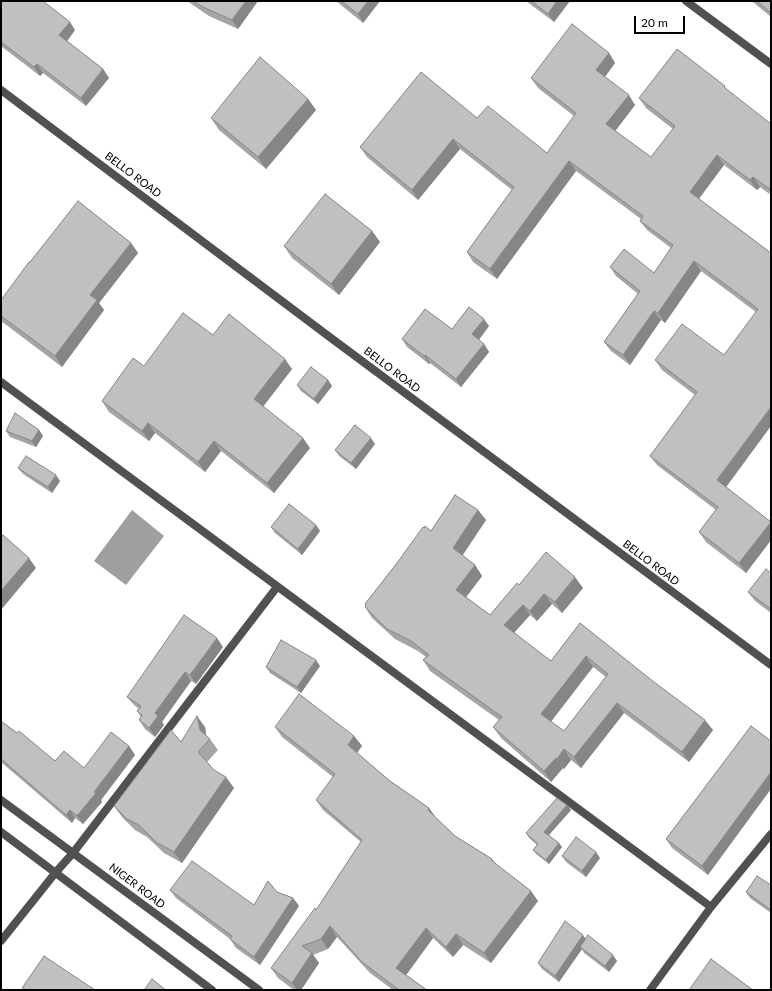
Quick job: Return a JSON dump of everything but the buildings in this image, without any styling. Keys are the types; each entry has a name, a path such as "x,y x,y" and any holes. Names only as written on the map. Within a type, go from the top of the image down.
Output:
{"street":[{"path":"686,1 771,64"},
{"name":"BELLO ROAD","path":"1,90 331,338 771,665"},
{"path":"1,382 711,907"},
{"path":"1,941 73,853 277,587"},
{"name":"NIGER ROAD","path":"1,800 259,990"},
{"path":"1,832 212,990"},
{"path":"650,990 711,907 771,834"}],"shaded area":[{"path":"132,510 164,536 126,585 94,561"}]}
